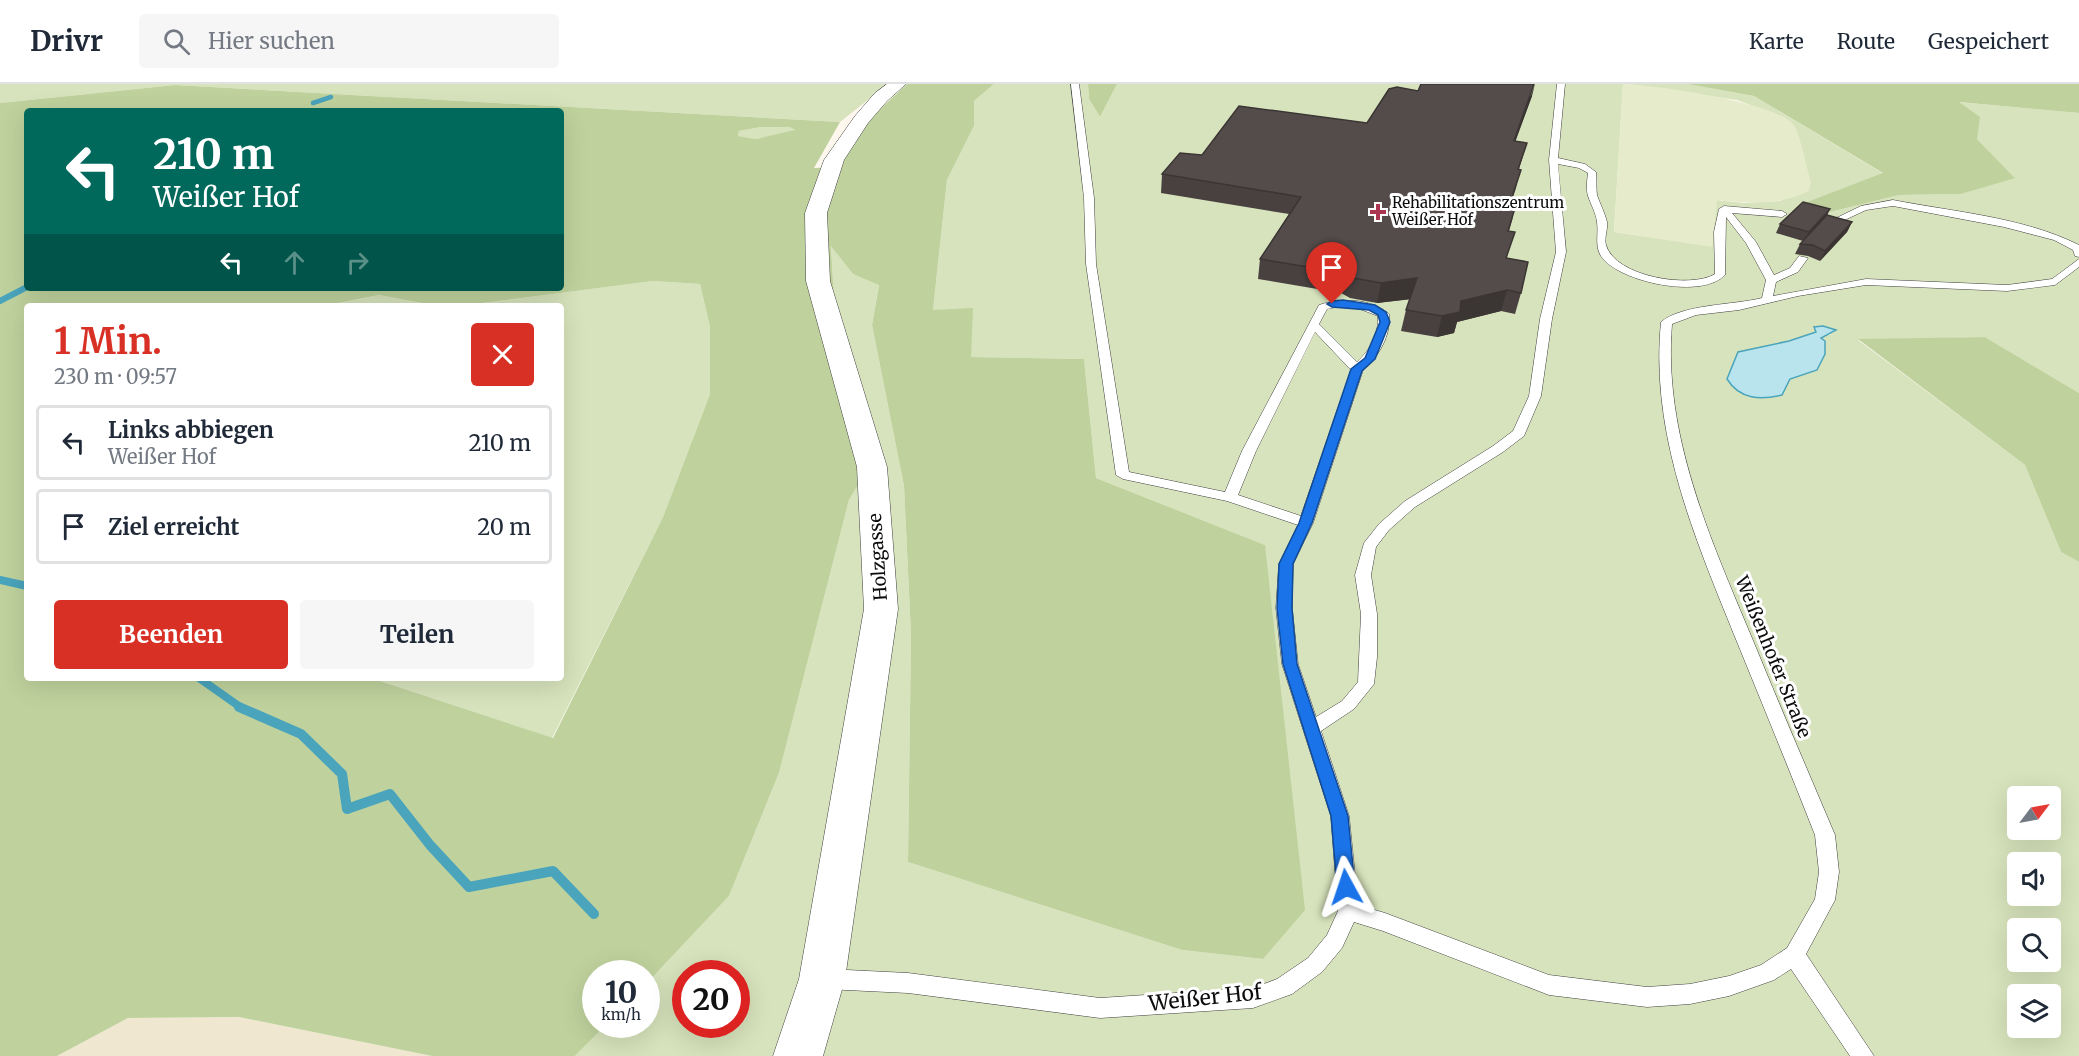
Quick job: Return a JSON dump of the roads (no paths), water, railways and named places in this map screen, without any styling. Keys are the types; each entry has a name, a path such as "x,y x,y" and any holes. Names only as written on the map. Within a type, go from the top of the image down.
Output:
{"street":[{"name":"Holzgasse","path":"798,1056 822,979 881,609 872,467 818,281 816,213 834,160 861,120 881,97 898,84"}],"lane":[{"path":"1075,84 1089,198 1091,264 1123,475 1230,497 1306,523"},
{"path":"1311,728 1348,705 1366,684 1370,657 1369,614 1362,575 1369,546 1384,527 1410,504 1498,449 1519,433 1535,396 1546,319 1561,252 1553,160 1561,84"},
{"path":"1553,160 1582,166 1592,172 1592,193 1602,222 1601,245 1609,259 1629,272 1648,279 1670,284 1693,284 1709,282 1720,275 1719,219 1724,209"},
{"path":"1831,224 1864,208 1893,203 2005,224 2070,244 2078,248 2079,254"},
{"path":"1724,209 1782,214"},
{"path":"1724,209 1751,242 1771,280 1767,301"},
{"path":"1771,280 1794,270 1803,258"},
{"name":"Weißenhofer Straße","path":"1348,911 1384,922 1549,985 1647,998 1690,994 1719,988 1767,973 1794,955 1826,900 1829,872 1825,835 1700,532 1671,431 1664,353 1667,322 1694,312 1739,307 1798,293 1866,282 2007,288 2055,282 2079,262"},
{"name":"Weißer Hof","path":"822,979 908,983 1100,1008 1253,998 1284,987 1315,965 1335,941 1348,911 1340,816 1290,664 1284,608 1286,564 1306,523 1357,369 1370,359 1385,322 1383,314 1371,308 1343,303 1323,307 1313,324"},
{"path":"1230,497 1249,451 1313,324 1357,369"},
{"path":"1794,955 1863,1056"}],"water":[{"path":"1823,326 1836,330 1821,338 1825,341 1825,354 1817,370 1790,379 1782,395 1759,398 1745,395 1732,386 1727,379 1738,352 1789,341 1816,332 1814,327"}],"waterway":[{"path":"313,103 331,97"},
{"path":"0,301 24,289"},
{"path":"0,580 24,585"},
{"path":"203,681 242,708"},
{"path":"242,708 301,734 342,774 347,809 390,794 430,845 469,887 553,871 594,914"}],"place":[{"name":"Rehabilitationszentrum Weißer Hof","path":"1378,212"}]}
